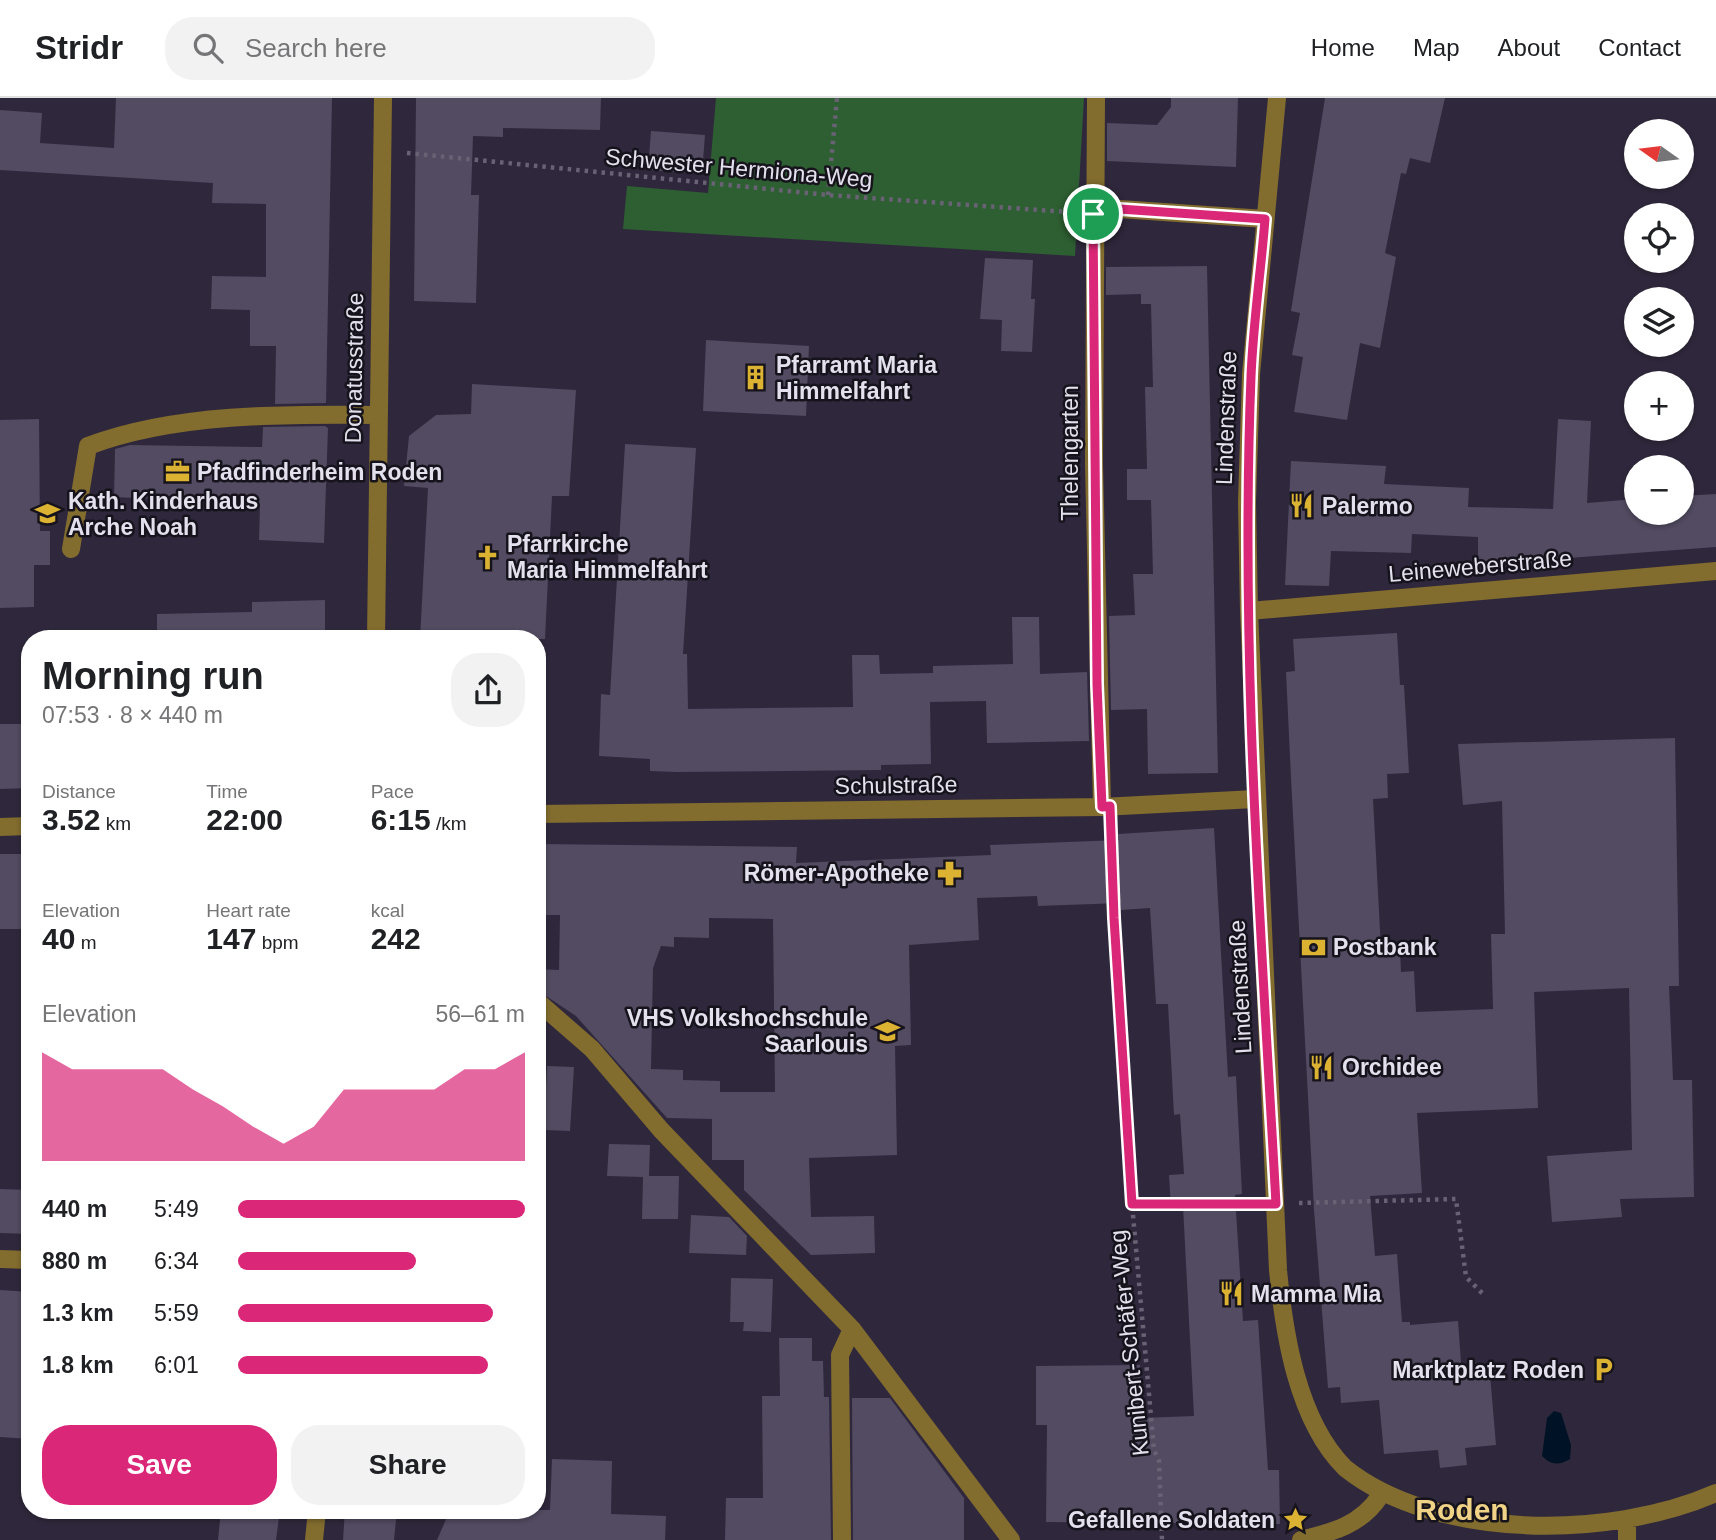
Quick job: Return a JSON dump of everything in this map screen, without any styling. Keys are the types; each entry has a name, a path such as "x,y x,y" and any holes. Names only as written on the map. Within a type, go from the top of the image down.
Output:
{"street":[{"name":"Donatusstraße","path":"376,630 383,98"},
{"name":"Thelengarten","path":"1096,98 1093,214 1097,684 1106,807"},
{"name":"Lindenstraße","path":"1277,98 1251,374 1249,611 1255,799 1284,1336 1299,1385 1318,1427 1343,1466 1380,1496 1420,1516 1470,1527 1627,1531 1716,1493"},
{"path":"1093,214 1105,208 1265,219"},
{"path":"71,549 88,446 123,432 267,414 378,415"},
{"name":"Leineweberstraße","path":"1249,611 1716,570"},
{"name":"Schulstraße","path":"546,814 1106,807 1255,799"},
{"path":"0,827 21,826"},
{"path":"546,1009 592,1049 661,1130 852,1329 1011,1540"},
{"path":"0,1259 21,1260"},
{"path":"842,1540 840,1354 852,1329"},
{"path":"1301,1540 1354,1523 1369,1514 1380,1496"},
{"path":"314,1540 316,1519"}],"path":[{"path":"828,195 837,98"},
{"name":"Schwester Hermiona-Weg","path":"382,150 828,195 1093,214"},
{"name":"Kunibert-Schäfer-Weg","path":"1106,807 1132,1204 1154,1450 1159,1461 1162,1540"},
{"path":"1132,1204 1276,1204 1457,1199 1466,1277 1484,1295"}],"green space":[{"path":"716,98 1084,98 1075,256 623,229 627,186 708,193"}],"water":[{"path":"1554,1411 1561,1413 1571,1445 1570,1459 1558,1464 1542,1456 1547,1418"}],"building":[{"path":"116,98 332,98 326,403 275,404 276,346 250,346 250,310 211,309 212,276 266,277 266,204 212,203 213,183 0,170 0,110 42,113 40,143 114,148"},
{"path":"416,98 601,98 600,130 503,128 503,137 473,136 471,195 479,195 476,303 414,301"},
{"path":"1171,98 1238,98 1236,167 1107,161 1107,123 1157,125 1171,107"},
{"path":"1325,98 1445,98 1430,163 1410,158 1406,174 1401,173 1385,253 1396,257 1380,348 1360,343 1347,420 1294,412 1303,357 1292,355 1300,313 1291,311"},
{"path":"651,131 705,135 702,174 648,170"},
{"path":"985,258 1033,260 1031,299 1035,299 1032,352 1001,351 1002,320 980,319"},
{"path":"1207,266 1218,773 1148,774 1147,709 1111,710 1109,616 1135,615 1133,574 1153,574 1151,500 1127,500 1127,469 1147,469 1145,387 1153,387 1151,304 1141,304 1141,294 1106,295 1106,267"},
{"name":"Pfarramt Maria Himmelfahrt","path":"706,340 809,346 806,416 703,411"},
{"name":"Pfarrkirche Maria Himmelfahrt","path":"472,384 576,390 569,496 552,496 545,630 420,630 428,488 404,486 409,436 436,415 471,414"},
{"path":"39,419 40,531 50,531 50,565 34,565 34,607 0,608 0,420"},
{"path":"1558,419 1591,421 1587,503 1624,500 1624,525 1694,525 1694,495 1716,494 1716,547 1555,559 1555,563 1478,562 1478,537 1412,534 1411,553 1331,551 1329,586 1285,585 1291,461 1386,466 1384,484 1469,488 1468,507 1553,509"},
{"path":"263,427 328,428 324,543 259,540 260,504 114,497 115,449 130,445 262,447"},
{"path":"625,444 696,448 683,654 687,654 688,709 853,707 852,655 879,655 880,674 933,673 933,666 1013,664 1012,617 1039,617 1040,674 1087,672 1089,741 987,743 986,701 930,702 931,764 881,765 881,770 676,772 650,771 650,759 599,756 601,694 610,695"},
{"path":"325,600 325,630 157,630 157,614 252,612 252,602"},
{"path":"1397,633 1400,685 1404,685 1409,773 1387,774 1388,798 1373,799 1381,949 1400,948 1401,972 1414,971 1416,1012 1493,1009 1491,934 1505,934 1502,801 1463,805 1458,744 1675,738 1679,986 1669,986 1673,1080 1692,1080 1694,1197 1620,1199 1622,1217 1552,1222 1547,1156 1632,1150 1629,988 1534,992 1538,1108 1417,1113 1422,1193 1370,1196 1375,1256 1397,1254 1402,1322 1410,1322 1410,1325 1458,1321 1462,1376 1490,1374 1496,1445 1465,1448 1467,1465 1440,1468 1438,1450 1384,1454 1379,1400 1341,1403 1340,1387 1328,1388 1314,1210 1291,778 1286,672 1295,671 1293,639"},
{"path":"0,724 21,724 21,788 0,789"},
{"path":"1214,828 1228,1077 1236,1076 1242,1194 1235,1195 1243,1321 1258,1320 1268,1470 1279,1470 1280,1524 1046,1522 1047,1425 1036,1425 1036,1366 1140,1365 1142,1418 1194,1416 1183,1206 1171,1207 1169,1175 1184,1174 1180,1114 1174,1115 1168,1004 1156,1004 1150,908 1121,910 1121,903 1038,906 1037,896 977,898 979,940 909,945 911,1045 895,1046 897,1155 809,1158 811,1217 874,1216 875,1253 811,1255 744,1190 744,1160 712,1160 712,1119 667,1118 576,1016 546,996 546,969 559,970 560,915 546,915 546,844 797,847 796,863 991,855 990,845 1119,840 1118,834","holes":["709,918 773,919 775,1092 720,1092 720,1081 683,1080 683,1070 651,1069 653,968 661,946 674,947 674,937 709,938"]},
{"path":"0,854 21,854 21,929 0,929"},
{"path":"547,1066 574,1067 570,1131 546,1130"},
{"path":"609,1144 650,1145 649,1176 679,1176 678,1219 642,1219 643,1177 607,1176"},
{"path":"0,1189 21,1190 21,1234 0,1233"},
{"path":"691,1215 729,1217 747,1236 746,1255 689,1253"},
{"path":"731,1278 773,1279 771,1332 743,1331 744,1322 730,1322"},
{"path":"0,1290 21,1291 21,1438 0,1437"},
{"path":"779,1338 812,1338 812,1361 823,1361 824,1397 829,1397 831,1540 725,1540 726,1498 763,1498 762,1396 780,1396"},
{"path":"852,1398 890,1398 964,1498 964,1540 853,1540"},
{"path":"552,1459 612,1461 611,1514 666,1516 665,1540 437,1540 446,1519 546,1519 546,1510 550,1510"},
{"path":"220,1519 279,1519 276,1540 218,1540"},
{"path":"344,1519 396,1519 394,1540 343,1540"}],"place":[{"name":"Pfarramt Maria Himmelfahrt","path":"756,378"},
{"name":"Pfadfinderheim Roden","path":"177,472"},
{"name":"Palermo","path":"1302,506"},
{"name":"Kath. Kinderhaus Arche Noah","path":"48,514"},
{"name":"Pfarrkirche Maria Himmelfahrt","path":"487,557"},
{"name":"Römer-Apotheke","path":"949,873"},
{"name":"Postbank","path":"1313,947"},
{"name":"VHS Volkshochschule Saarlouis","path":"888,1031"},
{"name":"Orchidee","path":"1322,1067"},
{"name":"Mamma Mia","path":"1231,1294"},
{"name":"Marktplatz Roden","path":"1604,1370"},
{"name":"Gefallene Soldaten","path":"1295,1520"}],"district":[{"name":"Roden","path":"1462,1510"}],"route":[{"path":"1105,208 1265,219 1251,374 1249,611 1255,799 1276,1204 1132,1204 1114,918 1110,806 1102,807 1099,745 1093,214 1105,208"}]}
